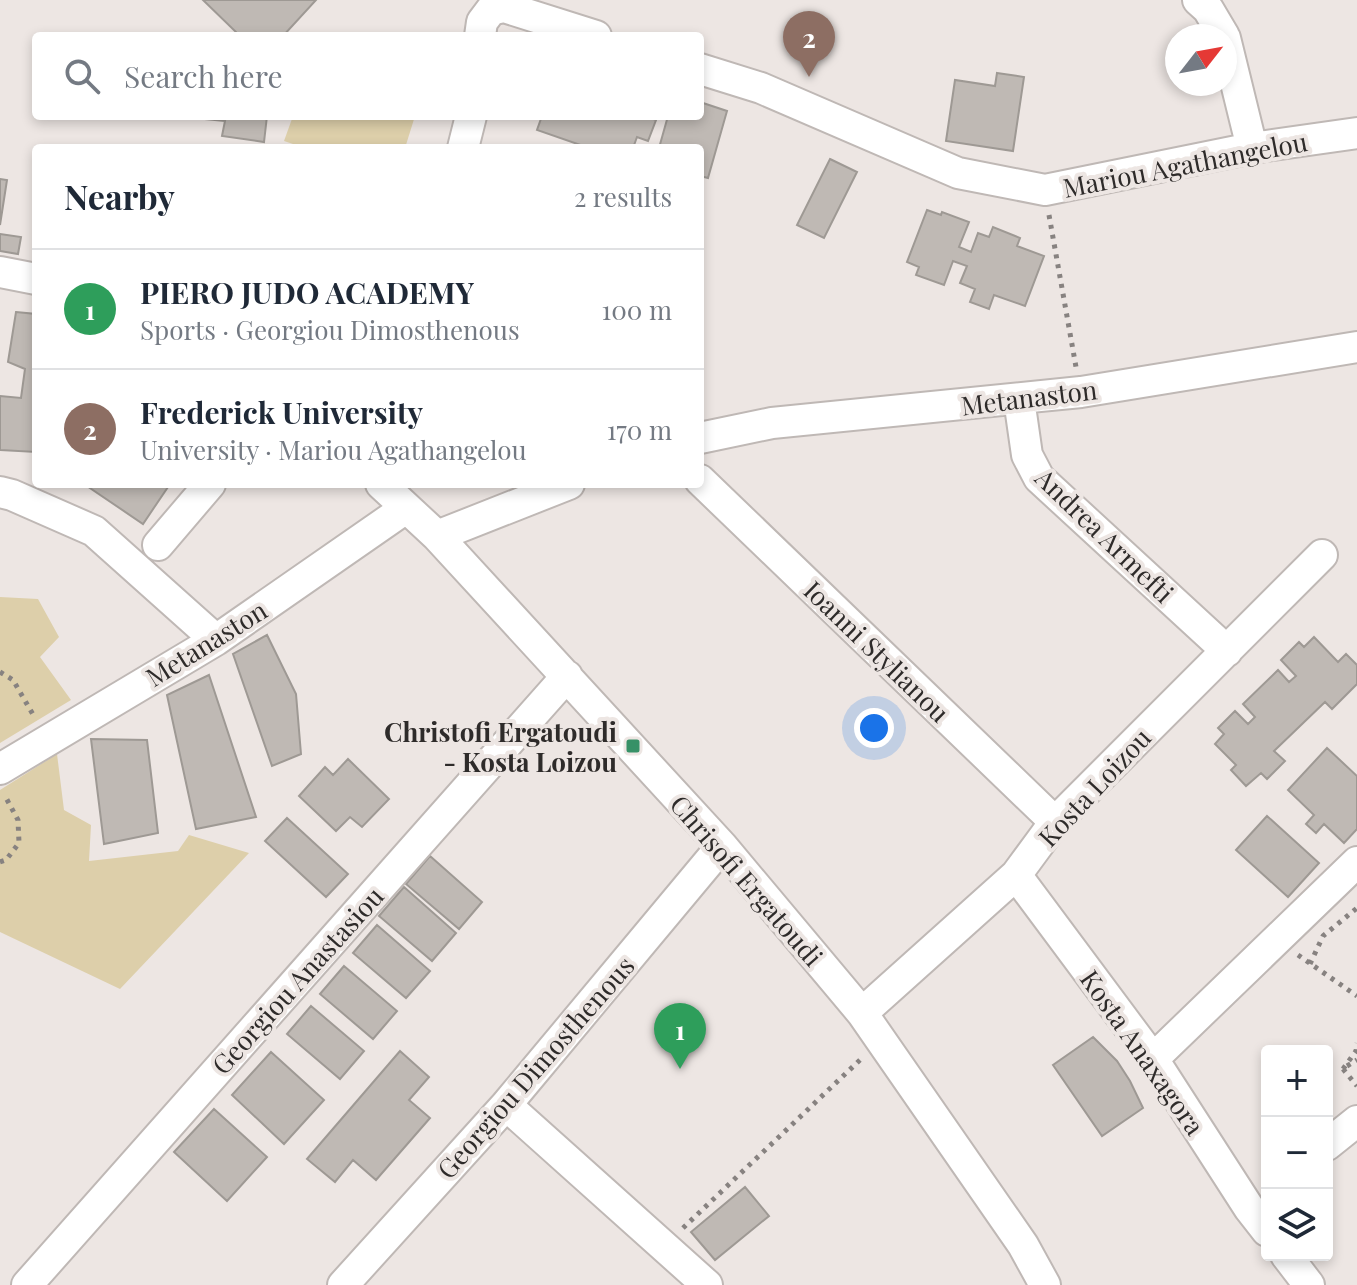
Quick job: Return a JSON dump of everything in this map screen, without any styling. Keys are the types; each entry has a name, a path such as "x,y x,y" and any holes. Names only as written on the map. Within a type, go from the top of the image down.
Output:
{"street":[{"path":"1198,0 1208,9 1217,24"},
{"path":"481,29 491,10 504,7 583,32"},
{"name":"Mariou Agathangelou","path":"704,70 761,88 958,173 1045,190 1252,148 1357,133"},
{"path":"1237,89 1252,148"},
{"path":"464,144 470,120"},
{"path":"0,272 32,278"},
{"name":"Metanaston","path":"704,437 772,423 1081,392 1357,347"},
{"name":"Andrea Armefti","path":"1019,399 1027,455 1039,478 1227,651"},
{"name":"Ioanni Stylianou","path":"704,484 1055,822"},
{"path":"158,545 207,488"},
{"name":"Chrisofi Ergatoudi","path":"385,488 437,536 722,846 862,1013 1023,1245 1045,1285"},
{"path":"437,536 559,488"},
{"path":"0,492 94,531 216,640"},
{"name":"Metanaston","path":"0,769 216,640 406,508"},
{"name":"Kosta Loizou","path":"862,1013 1016,875 1055,822 1322,555"},
{"name":"Georgiou Anastasiou","path":"27,1285 567,676"},
{"name":"Georgiou Dimosthenous","path":"356,1281 722,846"},
{"path":"1153,1059 1357,862"},
{"name":"Kosta Anaxagora","path":"1016,875 1261,1211"},
{"path":"506,1105 707,1285"},
{"path":"1333,1140 1357,1121"},
{"path":"1291,1261 1309,1285"}],"path":[{"path":"1045,190 1081,392"},
{"path":"0,672 13,680 50,739"},
{"path":"0,862 6,860 19,843 18,820 1,789"},
{"path":"1310,964 1323,936 1357,908"},
{"path":"1278,940 1357,996"},
{"path":"664,1245 882,1040"},
{"path":"1343,1069 1356,1051 1357,1043"},
{"path":"1343,1069 1357,1060"},
{"path":"1343,1069 1357,1086"}],"shaded area":[{"path":"292,120 414,120 406,144 293,144 284,141"},
{"path":"0,597 38,599 59,637 40,657 71,700 0,743"},
{"path":"57,754 64,810 91,825 89,861 178,851 189,835 249,853 120,989 0,932 0,790"}],"building":[{"path":"203,0 316,0 287,32 236,32"},
{"path":"997,73 1024,77 1013,151 946,141 955,80 995,86"},
{"path":"704,103 727,111 708,178 704,177 704,144 660,144 667,120 704,120"},
{"path":"215,120 267,120 264,142 222,136 225,121"},
{"path":"541,120 656,120 648,141 637,137 634,144 577,144 537,130"},
{"path":"830,159 857,172 824,238 797,225"},
{"path":"0,179 7,180 0,225"},
{"path":"927,210 969,222 959,247 971,252 978,233 989,237 993,227 1020,238 1017,246 1044,256 1025,306 994,295 989,309 970,302 975,289 960,283 967,266 953,261 944,285 916,275 919,267 907,262"},
{"path":"0,234 21,237 18,254 0,251"},
{"path":"16,312 32,314 32,452 0,450 0,396 21,398 25,369 8,362"},
{"path":"90,488 167,488 143,524"},
{"path":"267,635 296,694 301,754 272,766 233,654"},
{"path":"1314,637 1338,662 1346,654 1357,665 1357,684 1332,709 1325,702 1274,751 1285,761 1267,779 1261,773 1246,786 1231,770 1236,765 1215,744 1224,734 1218,728 1235,711 1248,724 1255,717 1243,704 1278,670 1289,682 1296,676 1281,660 1299,642 1304,647"},
{"path":"209,675 256,817 196,829 167,695"},
{"path":"91,739 147,740 158,833 104,844"},
{"path":"1327,748 1357,776 1357,829 1344,843 1324,824 1316,833 1306,824 1314,815 1288,790"},
{"path":"348,759 389,799 362,827 350,817 336,831 299,796 325,767 333,775"},
{"path":"1267,816 1319,863 1288,897 1236,850"},
{"path":"287,818 348,874 326,897 265,841"},
{"path":"430,856 482,902 459,929 406,884"},
{"path":"404,887 456,933 432,961 379,916"},
{"path":"377,925 430,971 406,998 353,953"},
{"path":"344,966 397,1011 373,1039 320,994"},
{"path":"311,1006 364,1051 340,1079 287,1034"},
{"path":"1093,1037 1117,1061 1143,1108 1102,1136 1053,1065"},
{"path":"400,1051 429,1077 409,1100 430,1118 376,1180 353,1160 335,1182 307,1159"},
{"path":"271,1052 324,1100 284,1144 232,1095"},
{"path":"214,1109 267,1157 227,1201 174,1152"},
{"path":"745,1187 769,1216 715,1260 691,1232"}],"place":[{"name":"Frederick University","path":"809,77"},
{"name":"Christofi Ergatoudi - Kosta Loizou","path":"633,746"},
{"name":"PIERO JUDO ACADEMY","path":"680,1069"}]}
